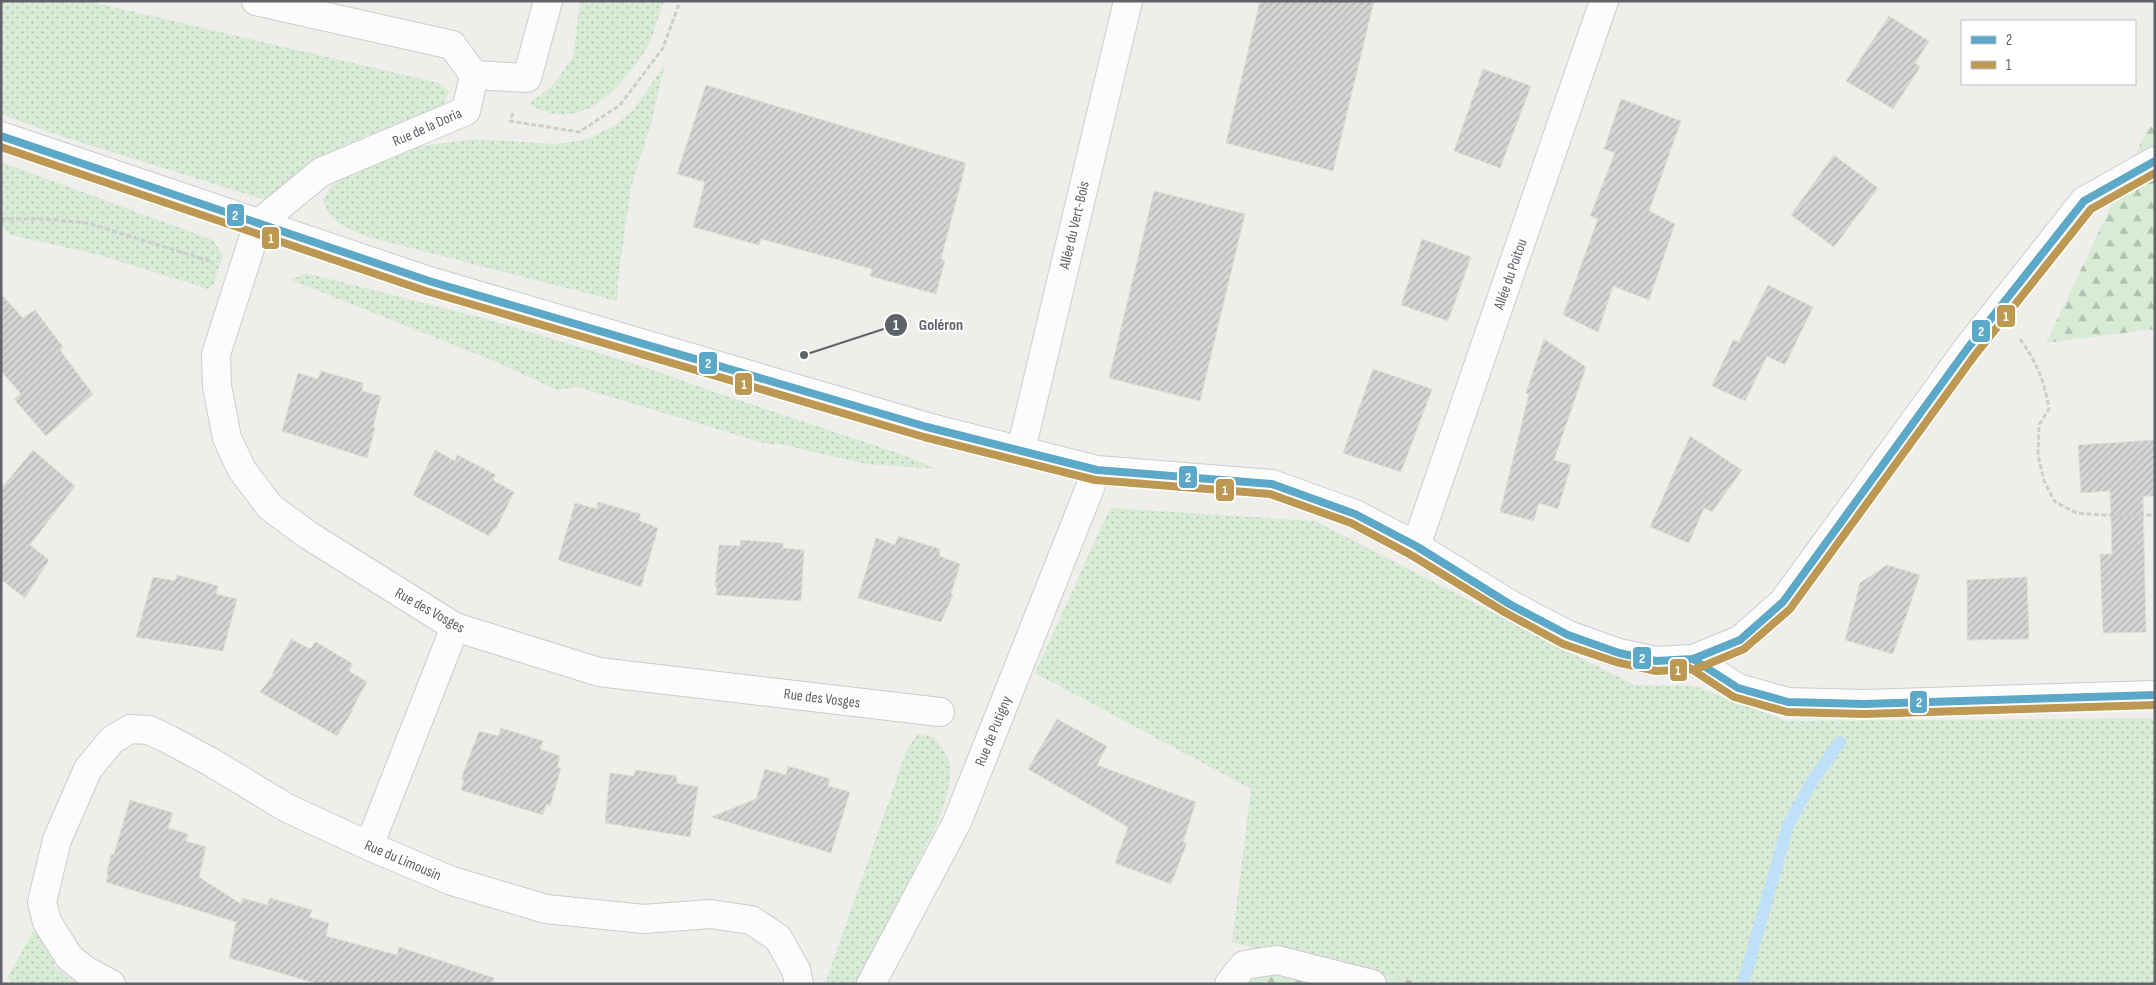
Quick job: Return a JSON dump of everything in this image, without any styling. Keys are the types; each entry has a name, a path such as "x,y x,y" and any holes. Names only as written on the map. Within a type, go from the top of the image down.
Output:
{"street":[{"path":"256,1 452,45 474,75 527,78 548,1"},
{"name":"Allée du Vert-Bois","path":"1021,450 1128,1"},
{"name":"Allée du Poitou","path":"1416,546 1604,1"},
{"name":"Rue de la Doria","path":"258,224 321,172 466,111 474,75"},
{"path":"1,136 439,284 927,427 1097,470 1272,484 1355,514 1416,546 1512,605 1568,634 1619,653 1656,662 1693,659 1740,640 1783,602 1967,349 2084,201 2155,161"},
{"name":"Rue des Vosges","path":"258,224 216,354 217,386 227,438 242,470 270,507 308,536 455,627 599,672 940,712"},
{"name":"Rue de Putigny","path":"872,984 957,822 1097,470"},
{"path":"369,846 455,627"},
{"path":"1693,659 1738,688 1788,702 1864,704 2155,695"},
{"name":"Rue du Limousin","path":"112,984 85,970 69,957 47,922 42,902 57,840 88,769 112,740 130,729 149,730 211,762 287,808 369,846 452,881 546,909 644,919 710,914 751,920 778,938 796,970 799,984"},
{"path":"1229,984 1244,965 1277,960 1372,984"}],"path":[{"path":"527,78 510,121 579,132 620,105 663,48 680,1"},
{"path":"1,219 44,219 88,223 242,270"},
{"path":"1998,310 2035,360 2046,388 2049,409 2038,425 2038,455 2044,481 2055,502 2077,513 2155,515"}],"green space":[{"path":"1,1 87,1 439,83 449,91 444,104 347,144 316,160 291,179 269,201 58,135 1,114"},
{"path":"580,1 664,1 653,33 643,54 608,96 585,110 572,114 544,111 529,104 553,85 573,57"},
{"path":"665,64 650,128 631,187 618,280 617,301 368,237 340,224 326,208 323,200 334,181 406,148 476,139 556,144 585,140 614,126 635,108"},
{"path":"2155,126 2155,329 2046,343 2148,128"},
{"path":"1,162 213,240 223,255 214,283 208,289 99,255 11,235 1,227"},
{"path":"306,273 483,318 645,367 898,453 937,469 866,464 778,444 767,444 577,387 556,390 499,363 291,280"},
{"path":"1110,508 1315,521 1634,685 1694,686 1786,721 2155,718 2155,984 1429,984 1232,942 1251,789 1035,673"},
{"path":"917,734 933,737 943,749 950,763 950,781 945,803 937,824 858,984 825,984 906,752"},
{"path":"36,927 56,967 75,984 11,984 8,976"},
{"path":"1258,949 1429,984 1242,984"}],"building":[{"path":"1260,1 1374,1 1333,171 1226,143"},
{"path":"1889,16 1929,41 1915,63 1920,67 1893,109 1846,81"},
{"path":"1483,69 1531,86 1500,168 1454,151"},
{"path":"706,85 966,163 941,259 945,260 936,294 870,276 872,269 761,239 759,245 693,227 705,182 677,174"},
{"path":"1621,99 1681,121 1649,211 1675,224 1649,300 1613,286 1598,332 1563,315 1598,219 1590,216 1615,153 1604,149"},
{"path":"1834,155 1878,188 1834,247 1791,215"},
{"path":"1154,191 1245,214 1200,401 1109,378"},
{"path":"1422,239 1471,257 1448,321 1401,305"},
{"path":"1768,285 1813,307 1785,365 1767,356 1745,401 1712,386 1733,340 1739,342"},
{"path":"1,294 23,318 35,310 63,347 60,350 93,394 46,436 14,399 21,394 1,371"},
{"path":"1544,339 1586,367 1554,460 1571,465 1558,509 1539,503 1534,521 1500,512 1529,394 1526,393"},
{"path":"1373,369 1432,389 1401,472 1343,453"},
{"path":"321,371 363,383 362,391 381,396 367,458 282,431 298,373 318,379"},
{"path":"1690,436 1742,470 1712,512 1704,508 1689,543 1650,527"},
{"path":"2155,440 2155,496 2143,496 2146,632 2103,633 2100,554 2112,554 2110,491 2081,493 2078,445"},
{"path":"33,450 75,486 30,545 49,560 25,598 3,581 1,583 1,489"},
{"path":"435,450 455,461 457,455 496,475 493,480 514,492 496,529 489,536 413,495"},
{"path":"598,502 641,514 638,520 658,528 641,587 558,560 575,503 597,509"},
{"path":"898,536 940,549 939,556 960,564 951,594 953,595 941,622 858,598 876,538 895,545"},
{"path":"741,540 783,543 783,548 804,550 801,601 716,595 719,545 740,546"},
{"path":"1887,565 1920,575 1893,654 1845,640 1860,583"},
{"path":"177,575 218,586 216,594 237,599 223,651 136,637 153,577 175,581"},
{"path":"2027,577 2029,639 1967,640 1967,580"},
{"path":"291,639 310,649 316,642 353,664 349,671 367,682 337,736 260,692 274,674 272,674"},
{"path":"1057,719 1107,746 1097,765 1196,802 1183,842 1187,843 1171,884 1115,863 1128,827 1028,769"},
{"path":"501,728 543,741 540,749 560,756 557,768 561,768 550,806 546,804 543,815 461,790 464,780 461,779 479,731 498,736"},
{"path":"788,766 830,779 828,786 850,792 831,853 711,817 756,799 765,769 786,775"},
{"path":"635,770 676,776 677,783 698,787 690,837 605,823 610,773 634,776"},
{"path":"130,800 173,813 168,828 188,834 186,841 206,847 199,877 241,904 242,898 267,905 270,898 312,910 309,917 329,923 326,936 397,955 399,947 494,978 493,984 318,984 229,958 236,922 106,882 111,855 114,854"}],"waterway":[{"path":"1743,984 1788,825 1813,780 1840,742"}],"transit line":[{"name":"2","path":"1,136 429,281 927,427 1097,470 1272,484 1355,514 1416,546 1511,605 1568,635 1619,653 1656,661 1693,659 1740,640 1783,602 1967,349 2084,201 2155,161"},
{"name":"1","path":"1,147 426,291 924,437 1095,480 1270,494 1351,523 1411,555 1506,613 1563,644 1616,662 1656,671 1696,669 1744,649 1790,609 1975,355 2091,209 2155,173"},
{"name":"2","path":"1693,659 1738,688 1788,702 1864,704 2155,695"},
{"name":"1","path":"1688,667 1734,697 1787,712 1864,714 2155,705"}],"place":[{"name":"Goléron","path":"804,355"}]}
